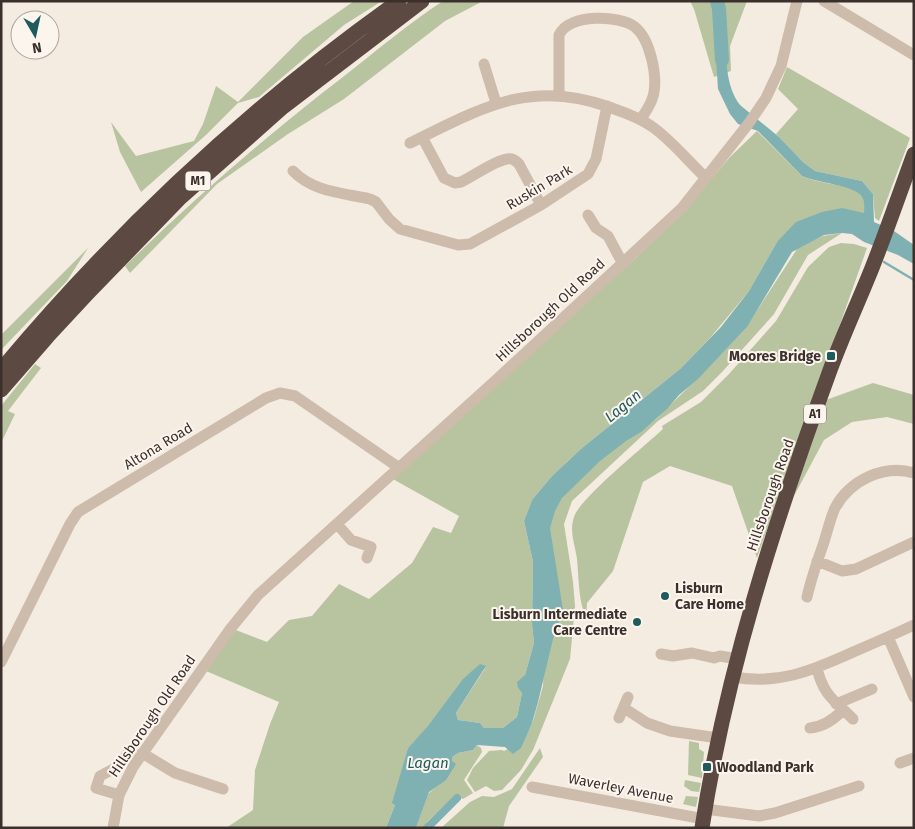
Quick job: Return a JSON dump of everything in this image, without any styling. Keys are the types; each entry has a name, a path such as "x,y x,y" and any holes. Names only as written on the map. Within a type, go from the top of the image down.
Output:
{"highway":[{"name":"M1","path":"1,370 90,271 192,168 313,66 399,1"},
{"name":"M1","path":"1,390 74,307 179,199 283,107 342,60 422,1"},
{"name":"Hillsborough Road","path":"704,818 718,738 761,572 830,371 872,267 914,154"}],"street":[{"name":"Hillsborough Old Road","path":"113,828 119,795 133,753 258,594 623,264 682,208 759,110 774,84 781,66 797,1"},
{"path":"824,1 914,55"},
{"path":"558,95 559,35 561,29 577,20 589,18 625,21 643,35 652,58 654,92 652,102 641,119"},
{"path":"484,64 496,103"},
{"path":"410,143 496,103 524,96 558,95 583,99 641,119 655,129 706,178"},
{"name":"Ruskin Park","path":"293,171 317,187 376,202 389,219 400,229 458,245 470,244 541,205 588,174 596,159 607,106"},
{"path":"422,137 444,178 455,183 461,182 503,160 511,159 519,164 541,205"},
{"path":"588,215 596,228 608,236 623,264"},
{"name":"Altona Road","path":"1,662 4,648 78,512 266,398 280,393 295,396 398,467"},
{"path":"808,597 810,580 835,508 843,496 866,477 886,471 903,470 914,473"},
{"path":"337,524 351,540 369,553 375,536"},
{"path":"817,562 842,572 856,569 914,542"},
{"path":"734,677 752,680 784,678 817,668 914,625"},
{"path":"888,637 914,697"},
{"path":"660,654 673,656 692,653 714,658 720,656 738,659"},
{"path":"817,668 826,693 853,719"},
{"path":"814,724 836,718 839,707 872,689"},
{"path":"624,708 647,723 670,731 718,738"},
{"path":"116,751 133,753 175,773 224,789"},
{"path":"119,795 94,792 100,776 117,767 133,753"},
{"path":"900,763 914,758"},
{"name":"Waverley Avenue","path":"532,787 704,818 759,816 775,813 859,786"}],"green space":[{"path":"354,1 382,1 344,25 259,97 238,103 207,134 141,192 120,152 111,122 136,156 194,141 203,124 216,86 238,102 303,37"},
{"path":"443,1 483,1 445,21 344,99 288,134 217,184 130,273 125,266 231,168 314,99"},
{"path":"690,1 747,1 730,46 731,71 714,77"},
{"path":"787,67 910,138 879,221 875,218 873,194 862,181 815,171 803,162 776,134 798,109 778,89"},
{"path":"757,131 802,176 849,188 860,194 863,198 864,213 777,242 749,291 710,338 680,369 582,448 552,476 532,500 524,521 533,562 532,624 534,643 525,675 518,688 522,693 517,717 503,728 484,728 480,723 458,720 456,713 486,667 408,748 395,805 386,828 226,828 253,810 255,770 279,702 206,671 233,629 267,642 289,620 312,616 339,584 369,599 412,563 433,527 451,533 459,516 391,478 636,258 691,203 730,157"},
{"path":"842,233 808,255 774,314 703,391 658,421 572,501 564,524 575,606 570,659 533,750 521,770 502,790 494,791 486,786 475,792 467,780 473,768 489,751 504,751 523,741 533,721 543,686 549,526 556,504 575,482 604,456 656,419 745,329 799,246 823,236"},
{"path":"841,243 867,248 757,558 732,486 670,466 643,482 613,571 587,603 586,619 580,596 577,559 572,533 574,517 579,509 600,485 663,429 662,426 701,402 729,374 776,321 808,267 829,247"},
{"path":"88,248 67,281 1,350 1,335"},
{"path":"35,364 41,368 8,411 15,414 1,443 1,406"},
{"path":"873,383 914,395 914,424 887,417 852,422 824,440 794,496 823,401"},
{"path":"689,741 699,743 699,749 704,752 702,778 688,775"},
{"path":"477,745 481,748 482,752 464,780 473,793 463,799 455,795 427,822 426,828 416,828 428,794 439,784 451,757 458,753 473,750"},
{"path":"540,748 543,757 509,806 503,828 441,828 470,802 482,796 494,797 512,789"},
{"path":"685,780 701,783 699,792 691,791 684,786"},
{"path":"686,796 698,797 696,807 683,804"}],"water":[{"name":"Lagan","path":"715,43 726,43 730,83 740,105 779,137 803,162 815,171 862,181 873,194 874,222 894,231 914,245 914,264 898,255 864,242 852,234 842,233 824,235 792,252 747,327 667,409 641,432 600,461 562,498 555,511 550,528 563,610 553,639 532,723 521,748 513,754 505,747 477,745 473,750 458,753 452,757 452,761 456,764 446,780 429,792 416,828 386,828 395,805 392,803 408,748 428,726 463,679 480,664 486,666 456,713 458,720 480,723 484,728 503,728 517,717 522,693 518,688 517,682 525,675 534,643 532,624 533,562 524,521 532,500 552,476 582,448 680,369 721,327 749,291 777,242 796,222 822,212 842,208 864,213 864,201 858,193 844,187 802,176 758,131 738,124 730,114 718,89"}],"waterway":[{"path":"717,1 722,60"},
{"path":"884,262 914,280"},
{"path":"427,828 457,798"}],"place":[{"name":"Moores Bridge","path":"831,356"},
{"name":"Lisburn Care Home","path":"665,596"},
{"name":"Lisburn Intermediate Care Centre","path":"637,622"},
{"name":"Woodland Park","path":"707,767"}]}
